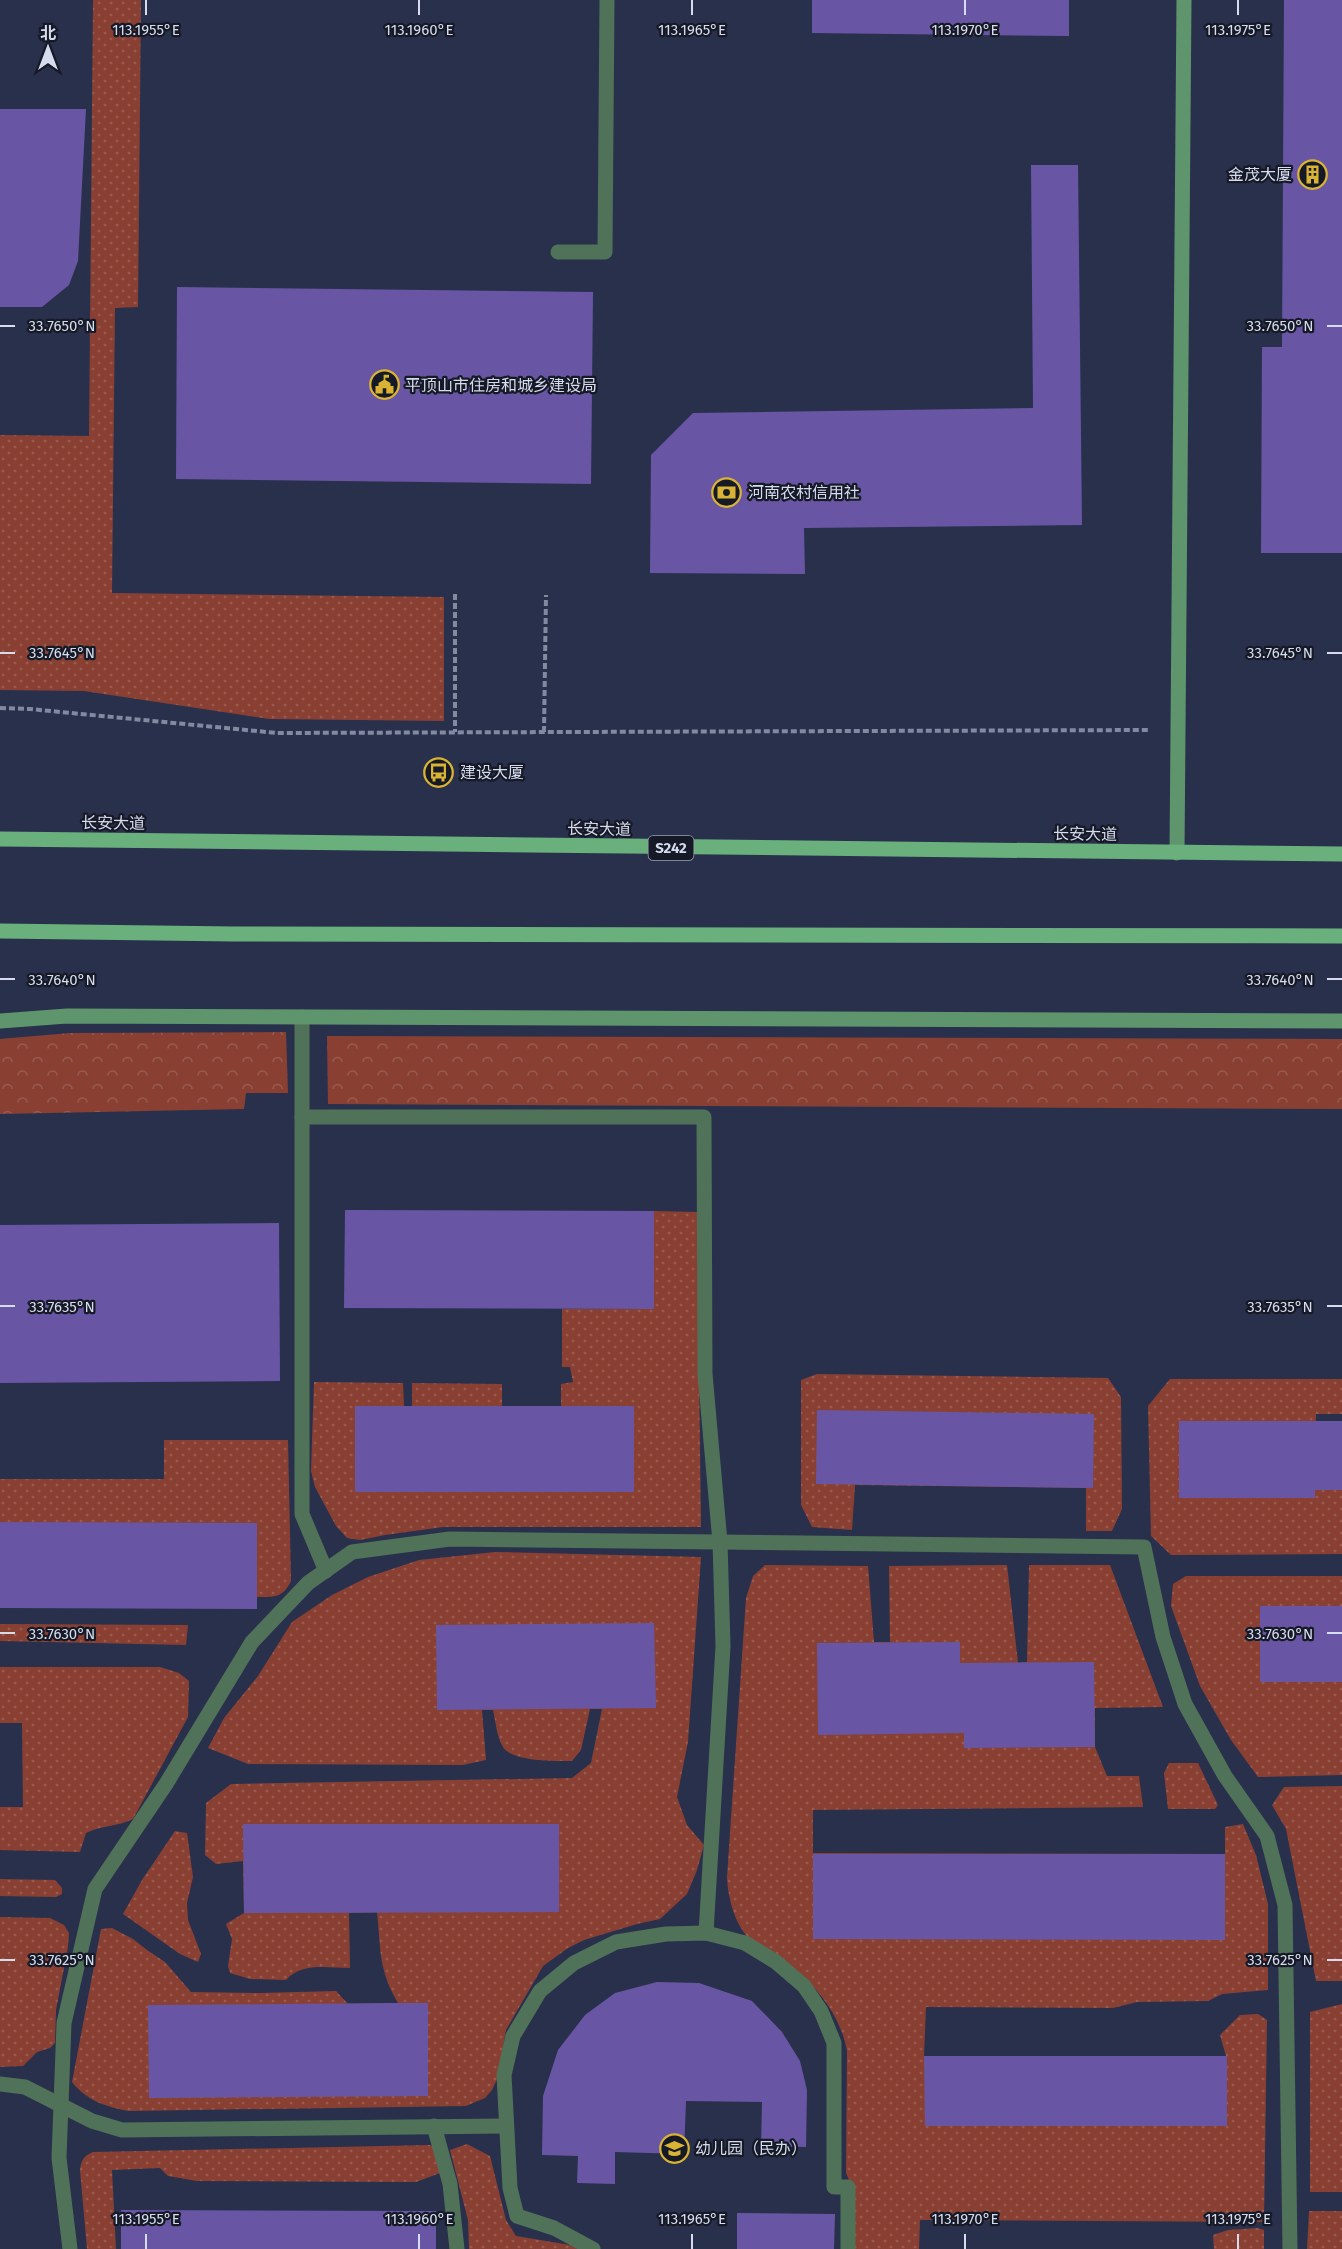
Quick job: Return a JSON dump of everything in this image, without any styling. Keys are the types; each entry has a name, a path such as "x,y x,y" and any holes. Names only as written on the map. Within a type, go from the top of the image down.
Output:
{"main road":[{"name":"长安大道","path":"0,839 1342,854"},
{"path":"0,931 234,934 1342,936"}],"street":[{"path":"558,252 605,252 607,0"},
{"path":"1177,853 1184,0"},
{"path":"0,1021 67,1016 1342,1021"},
{"path":"302,1017 302,1514 326,1570"},
{"path":"302,1117 704,1117 705,1374 720,1542 723,1646 706,1933"},
{"path":"70,2249 59,2158 64,2023 95,1889 166,1784 252,1642 308,1583 352,1552 450,1539 1144,1547 1163,1637 1185,1704 1225,1776 1267,1836 1285,1905 1290,2249"},
{"path":"592,2249 554,2228 517,2216 510,2188 504,2075 513,2036 540,1991 574,1963 616,1942 666,1934 706,1933 745,1943 776,1962 804,1986 821,2011 834,2043 834,2187 848,2187 848,2249"},
{"path":"0,2084 25,2087 93,2121 122,2130 506,2126"},
{"path":"434,2126 450,2184 457,2249"}],"path":[{"path":"455,594 455,732"},
{"path":"544,732 546,595"},
{"path":"0,708 277,733 1148,730"}],"green space":[{"path":"93,0 141,0 138,307 115,308 112,593 444,597 444,721 269,719 84,691 0,690 0,435 89,436"},
{"path":"286,1032 288,1093 246,1093 244,1109 0,1114 0,1039 70,1033"},
{"path":"327,1036 1342,1039 1342,1109 328,1104"},
{"path":"654,1211 697,1212 701,1527 443,1527 360,1540 347,1538 336,1526 315,1487 311,1471 314,1382 403,1383 404,1406 355,1406 355,1492 634,1492 634,1406 561,1406 561,1384 573,1382 570,1367 562,1367 562,1309 654,1309"},
{"path":"817,1374 1108,1378 1121,1397 1122,1509 1112,1531 1086,1531 1086,1488 855,1485 852,1530 812,1527 801,1505 801,1380"},
{"path":"1170,1379 1342,1379 1342,1414 1316,1414 1315,1490 1342,1490 1342,1554 1171,1555 1151,1536 1148,1406"},
{"path":"412,1383 502,1384 502,1406 412,1406"},
{"path":"164,1440 288,1440 291,1581 285,1591 273,1596 257,1597 0,1522 0,1479 164,1479"},
{"path":"495,1552 701,1557 688,1742 677,1797 687,1825 704,1845 687,1894 660,1919 584,1940 568,1948 543,1966 506,2030 498,2077 492,2090 485,2098 466,2106 129,2111 105,2105 84,2094 72,2082 101,1929 112,1928 133,1939 165,1962 191,1992 336,1991 348,2004 398,2003 384,1969 377,1912 349,1913 350,1968 307,1968 292,1974 286,1980 250,1979 230,1973 228,1966 232,1939 226,1924 244,1913 243,1861 216,1864 205,1855 206,1803 231,1784 572,1778 591,1763 602,1709 590,1709 581,1750 572,1761 535,1760 515,1756 508,1752 499,1738 493,1710 482,1710 486,1760 463,1765 248,1764 208,1748 224,1718 258,1676 292,1622 332,1595 368,1577 419,1560"},
{"path":"765,1565 868,1566 874,1642 890,1642 889,1566 1007,1565 1018,1663 1027,1662 1029,1565 1110,1565 1163,1707 1095,1708 1095,1747 1107,1776 1139,1776 1143,1807 813,1810 813,1853 1225,1854 1225,1827 1243,1824 1256,1855 1268,1904 1268,1990 1222,1994 1208,2001 1137,2002 1113,2008 926,2007 924,2056 1226,2056 1220,2035 1240,2015 1258,2014 1267,2020 1264,2222 920,2220 919,2249 852,2249 852,2187 846,2173 847,2051 844,2038 839,2024 815,1988 793,1968 754,1944 745,1935 733,1911 728,1885 746,1598 753,1576"},
{"path":"1186,1576 1342,1576 1342,1606 1260,1606 1260,1682 1342,1682 1342,1775 1258,1777 1231,1740 1200,1686 1171,1606 1173,1584"},
{"path":"0,1624 188,1625 186,1645 0,1641"},
{"path":"0,1667 160,1667 179,1673 189,1681 188,1717 133,1819 86,1833 80,1852 0,1850 0,1807 23,1807 22,1723 0,1723"},
{"path":"1169,1763 1198,1763 1218,1805 1215,1809 1168,1809 1164,1773"},
{"path":"1342,1786 1342,1981 1316,1981 1286,1829 1272,1805 1284,1787"},
{"path":"175,1831 187,1833 193,1877 187,1903 188,1920 201,1954 198,1962 180,1954 123,1914 142,1880"},
{"path":"0,1879 55,1880 62,1888 62,1894 56,1897 0,1896"},
{"path":"0,1917 50,1918 64,1925 69,1933 56,2010 55,2043 50,2048 37,2052 23,2066 0,2067"},
{"path":"1342,2004 1342,2192 1310,2192 1310,2012"},
{"path":"467,2144 490,2156 506,2220 516,2236 570,2245 578,2249 469,2249 468,2220 450,2150"},
{"path":"430,2145 436,2149 440,2173 416,2182 197,2181 168,2176 160,2168 112,2170 116,2249 87,2249 80,2170 84,2159 93,2152"},
{"path":"1309,2211 1342,2211 1342,2249 1307,2249"},
{"path":"1258,2228 1264,2230 1264,2249 1214,2249 1213,2235 1228,2230"}],"building":[{"path":"812,0 1069,0 1069,36 812,33"},
{"name":"金茂大厦","path":"1284,0 1342,0 1342,553 1261,553 1262,347 1282,347"},
{"path":"0,109 86,109 78,261 69,285 42,307 0,307"},
{"path":"1031,165 1078,165 1082,525 804,528 805,574 650,573 651,455 693,413 1033,408"},
{"name":"平顶山市住房和城乡建设局","path":"177,287 593,292 591,484 176,479"},
{"path":"345,1210 654,1211 654,1309 344,1308"},
{"path":"279,1223 280,1381 0,1383 0,1225"},
{"path":"355,1406 634,1406 634,1492 355,1492"},
{"path":"817,1410 1094,1414 1093,1488 816,1484"},
{"path":"1179,1421 1342,1421 1342,1490 1315,1490 1315,1498 1179,1498"},
{"path":"0,1522 257,1523 257,1609 0,1608"},
{"path":"1260,1606 1342,1606 1342,1682 1260,1682"},
{"path":"654,1623 656,1708 437,1710 436,1625"},
{"path":"960,1642 960,1663 1094,1662 1095,1747 964,1748 964,1733 818,1735 817,1643"},
{"path":"243,1824 559,1824 559,1912 244,1913"},
{"path":"813,1854 1225,1854 1225,1940 813,1939"},
{"path":"657,1982 699,1983 752,2001 782,2032 800,2061 807,2090 806,2147 761,2146 762,2102 686,2101 684,2154 615,2152 615,2184 577,2183 578,2156 542,2155 543,2096 558,2050 585,2015 615,1993"},
{"path":"428,2003 428,2096 149,2098 148,2005"},
{"path":"924,2056 1227,2056 1227,2126 925,2126"},
{"path":"121,2210 436,2211 436,2249 121,2249"},
{"path":"737,2213 835,2214 834,2249 737,2249"}],"place":[{"name":"金茂大厦","path":"1313,174"},
{"name":"平顶山市住房和城乡建设局","path":"384,385"},
{"name":"河南农村信用社","path":"727,492"},
{"name":"建设大厦","path":"439,772"},
{"name":"幼儿园（民办）","path":"674,2148"}]}
